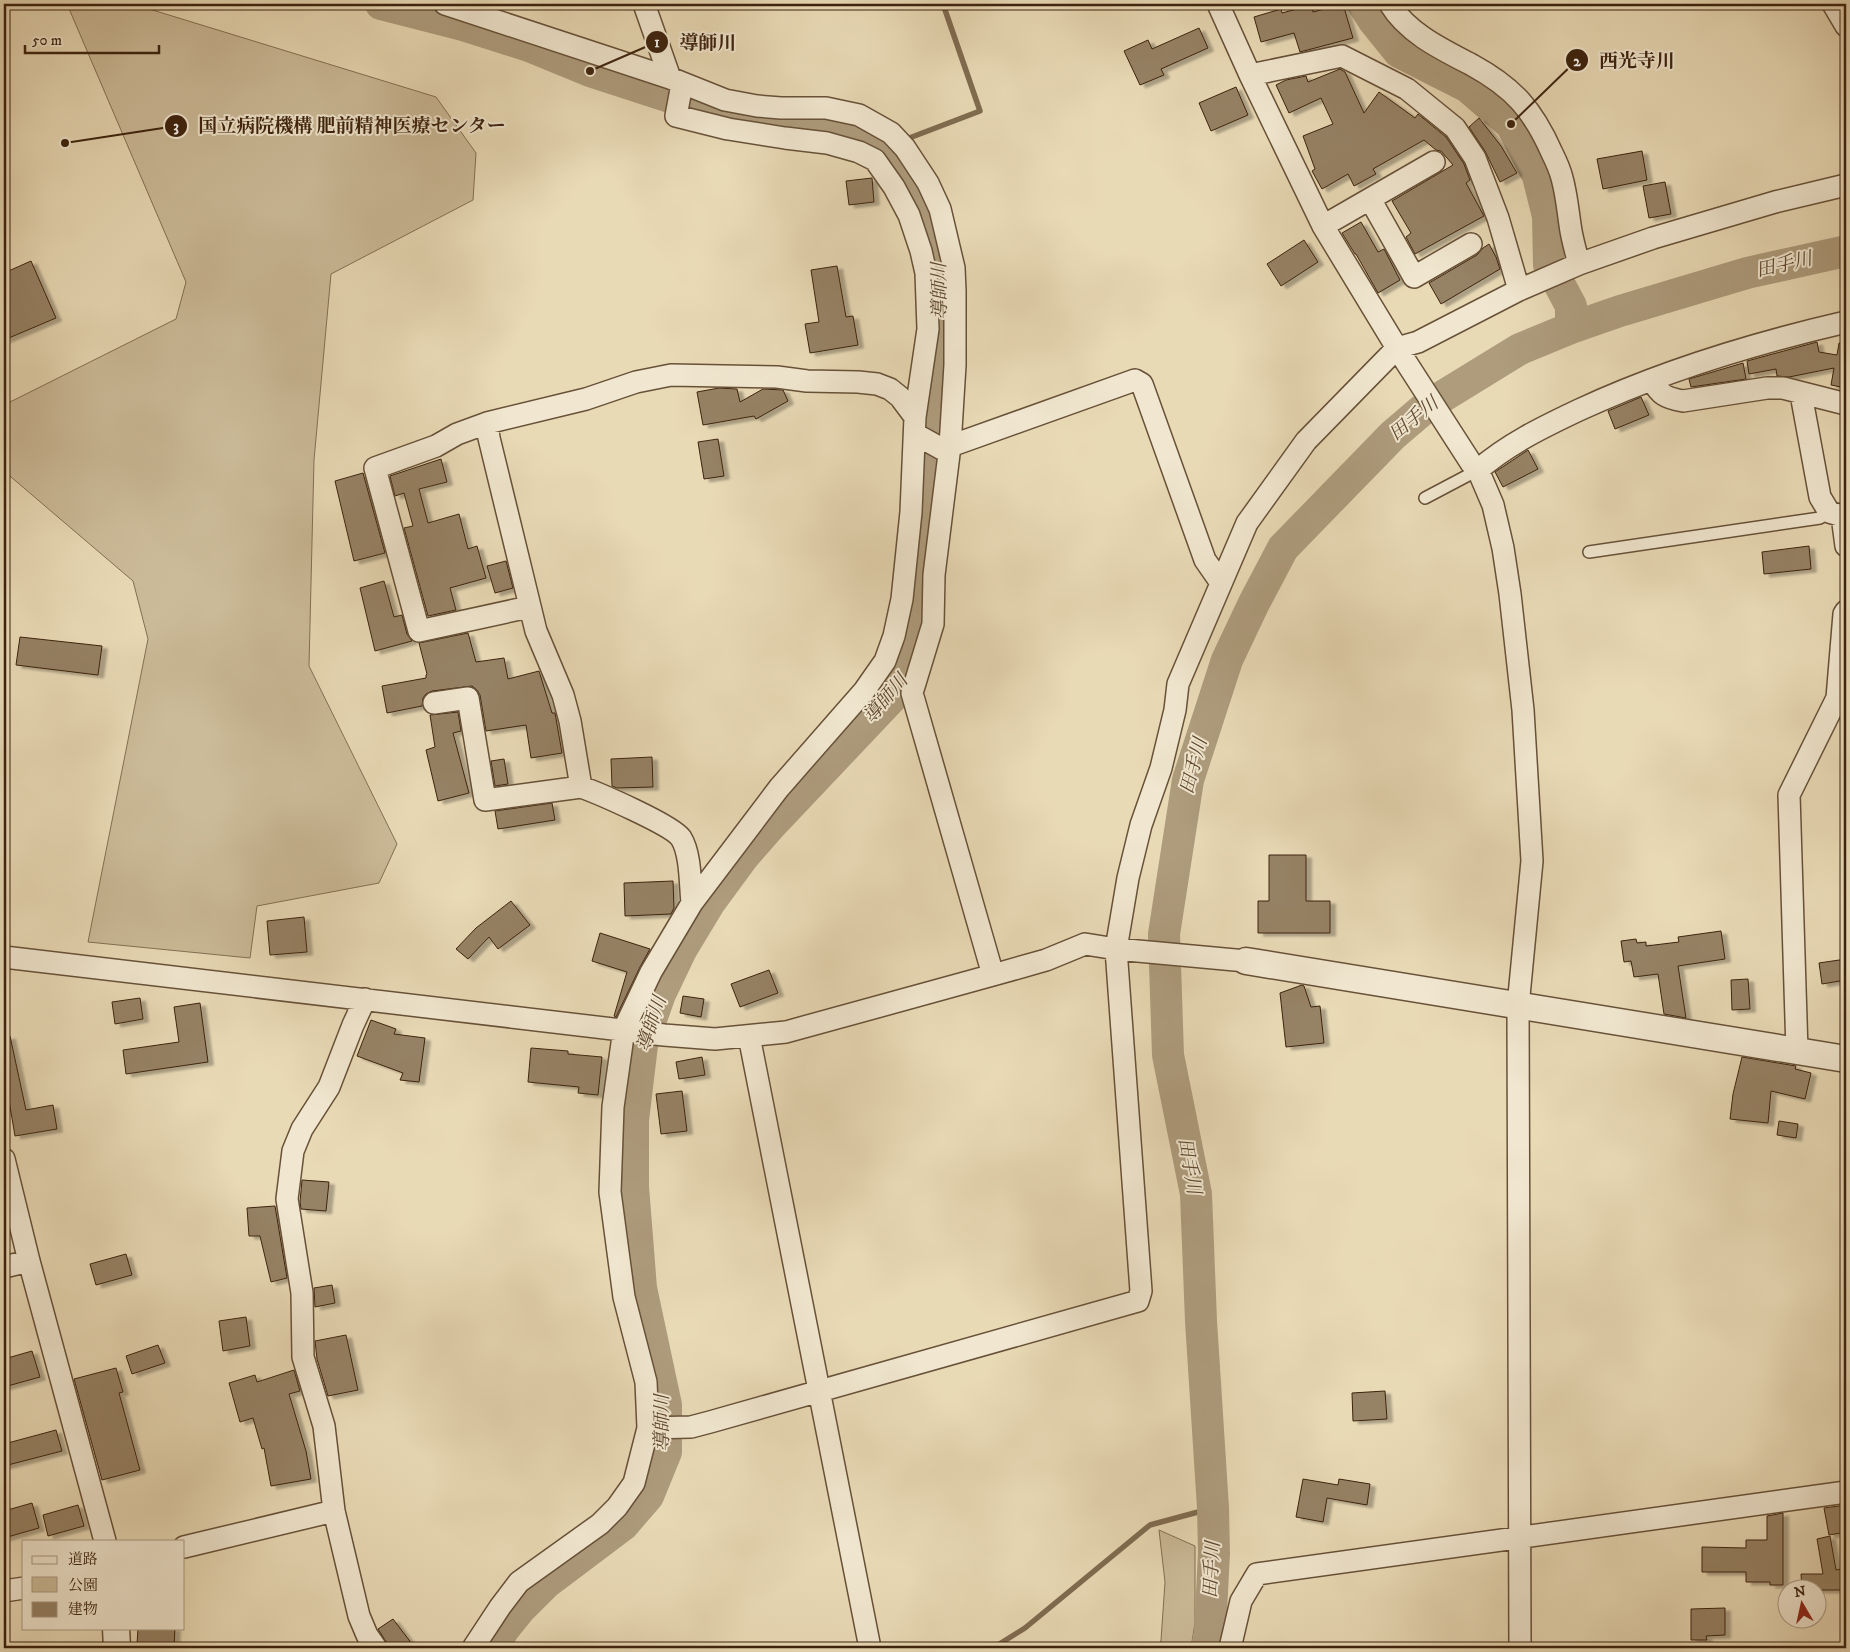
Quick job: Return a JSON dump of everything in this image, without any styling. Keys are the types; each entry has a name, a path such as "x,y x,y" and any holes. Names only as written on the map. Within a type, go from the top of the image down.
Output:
{"street":[{"path":"446,4 676,81 725,100 781,108 826,108 859,115 898,140 928,183 940,209 954,268 955,365 934,576 934,624 912,693 993,975"},
{"path":"473,1648 500,1606 519,1582 600,1524 617,1507 634,1483 648,1428 646,1382 624,1297 610,1192 613,1107 624,1029 651,972 692,903 780,788 864,691 884,661 894,636 902,599 911,512 915,425 928,328 926,273 921,250 909,215 894,187 875,160 859,152 827,143 728,129 676,116 676,81 644,4"},
{"path":"1218,4 1323,226 1400,353 1475,467 1493,505 1503,548 1516,632 1523,710 1532,861 1518,1006 1520,1648"},
{"path":"1390,4 1394,11 1421,35 1448,53 1494,78 1511,91 1530,111 1540,127 1562,176 1568,202 1570,230 1578,264"},
{"path":"1833,4 1846,26"},
{"path":"1250,75 1342,56 1407,89 1455,128 1475,158 1498,218 1528,286"},
{"path":"1323,226 1434,162"},
{"path":"648,1428 691,1427 1138,1301 1141,1291 1116,949 1128,878 1142,825 1161,768 1178,684 1246,523 1306,441 1400,353 1418,342 1528,286 1578,264 1653,238 1775,202 1846,185"},
{"path":"1370,199 1414,277 1471,244"},
{"path":"1475,467 1539,429 1620,391 1770,340 1846,322"},
{"path":"529,607 418,631 375,468 436,446 457,434 488,423 586,399 636,382 671,375 777,377 877,384 890,389 900,397 915,425 946,448"},
{"path":"946,448 1135,380 1142,384 1205,560 1221,583"},
{"path":"1652,380 1658,391 1669,399 1683,402 1767,388 1783,388 1846,404"},
{"path":"1801,394 1820,497 1829,512 1842,516 1846,546"},
{"path":"488,423 489,438 529,607 536,631 563,695 570,721 580,787"},
{"path":"1797,1051 1790,795 1837,698 1844,614 1846,611"},
{"path":"434,703 468,698 485,800 580,787 596,792 669,828 680,837 687,852 692,903"},
{"path":"4,957 715,1039 786,1032 1046,960 1086,944 1116,949 1246,961 1846,1058"},
{"path":"365,999 353,1025 330,1087 302,1130 293,1151 287,1199 302,1293 303,1357 324,1426 334,1511 359,1616 367,1635 376,1648"},
{"path":"749,1036 870,1648"},
{"path":"4,1160 29,1261 105,1540"},
{"path":"4,1267 29,1261"},
{"path":"1230,1648 1241,1601 1257,1574 1846,1492"},
{"path":"185,1547 334,1511"},
{"path":"4,1592 22,1588"},
{"path":"116,1630 117,1648"}],"lane":[{"path":"1425,498 1475,467"},
{"path":"1589,552 1820,518 1829,512"}],"green space":[{"path":"67,4 133,4 436,97 476,153 473,200 331,274 314,460 309,666 397,844 379,883 257,906 250,958 88,942 148,639 133,581 4,471 4,405 176,319 186,282"},
{"path":"1159,1530 1195,1546 1195,1623 1191,1648 1159,1648 1165,1582"}],"building":[{"path":"1343,4 1353,38 1300,52 1294,33 1261,42 1254,17 1281,9 1282,13 1311,5 1313,12"},
{"path":"1199,28 1208,48 1161,69 1164,75 1140,85 1124,51 1148,40 1152,49"},
{"path":"1340,69 1345,72 1364,113 1379,92 1415,118 1418,114 1446,137 1464,164 1470,180 1466,183 1484,216 1415,254 1406,237 1411,233 1392,201 1453,165 1441,151 1436,150 1424,140 1373,169 1376,174 1354,186 1348,174 1322,189 1312,171 1315,169 1303,136 1333,124 1321,98 1289,113 1276,85 1286,80 1306,76 1308,82"},
{"path":"1236,87 1248,115 1211,131 1199,103"},
{"path":"1479,118 1501,146 1517,173 1500,182 1485,151 1469,127"},
{"path":"1642,151 1647,180 1603,189 1597,159"},
{"path":"872,178 874,202 849,205 846,181"},
{"path":"1665,182 1671,214 1649,218 1643,186"},
{"path":"1361,222 1378,252 1384,249 1400,280 1378,293 1342,233"},
{"path":"1304,240 1318,262 1281,286 1267,264"},
{"path":"1489,244 1500,269 1441,304 1429,283 1477,255"},
{"path":"31,261 56,318 4,340 4,273"},
{"path":"837,266 846,317 853,316 858,345 810,353 805,324 819,322 811,270"},
{"path":"1817,342 1819,352 1837,355 1839,343 1846,343 1846,388 1831,385 1834,368 1789,377 1777,376 1776,369 1749,374 1747,361"},
{"path":"1743,363 1746,379 1691,387 1689,379"},
{"path":"719,388 737,389 740,402 763,389 783,390 788,401 756,419 754,416 703,425 697,392"},
{"path":"1641,397 1649,415 1615,429 1608,411"},
{"path":"718,439 724,476 704,479 698,442"},
{"path":"1528,450 1538,469 1503,487 1495,472"},
{"path":"441,459 447,482 419,489 428,523 459,514 468,549 477,546 486,578 450,588 456,610 428,616 404,528 413,526 404,493 395,496 390,476"},
{"path":"363,473 385,553 354,561 335,481"},
{"path":"1809,546 1811,569 1764,574 1762,552"},
{"path":"506,561 513,588 495,593 487,566"},
{"path":"384,581 394,617 402,615 407,634 412,641 375,651 360,588"},
{"path":"468,633 476,662 504,658 508,679 539,671 552,713 555,713 562,753 531,758 526,725 486,731 480,695 472,686 432,691 423,698 422,706 387,713 382,686 426,678 427,674 419,643"},
{"path":"20,637 102,646 98,675 16,665"},
{"path":"458,712 461,731 453,733 469,793 438,801 426,750 435,747 430,715"},
{"path":"652,757 653,787 617,788 612,786 611,759"},
{"path":"504,759 508,784 495,786 491,761"},
{"path":"552,803 555,820 498,829 495,811"},
{"path":"1269,855 1306,855 1306,901 1330,901 1330,933 1258,933 1258,901 1269,901"},
{"path":"673,881 674,908 671,914 625,916 624,883"},
{"path":"511,901 530,925 498,949 489,937 468,959 456,949 476,928"},
{"path":"304,917 307,952 270,955 267,921"},
{"path":"1721,931 1725,959 1678,966 1686,1018 1664,1014 1658,974 1634,977 1631,961 1624,962 1621,941 1636,939 1637,943 1646,942 1646,946 1679,942 1678,937"},
{"path":"600,933 650,949 616,1017 614,1016 627,972 592,961"},
{"path":"1846,959 1846,980 1822,984 1819,963"},
{"path":"769,970 778,993 740,1007 731,984"},
{"path":"1748,979 1750,1009 1732,1010 1731,980"},
{"path":"1302,985 1311,1007 1320,1006 1324,1043 1286,1047 1280,993"},
{"path":"683,996 704,999 701,1017 680,1013"},
{"path":"140,998 143,1019 115,1024 112,1002"},
{"path":"200,1003 208,1062 126,1074 123,1050 179,1042 174,1007"},
{"path":"371,1020 396,1029 394,1034 425,1038 419,1082 400,1080 403,1073 357,1056"},
{"path":"10,1036 26,1110 53,1105 57,1129 15,1136 8,1095 4,1096 4,1037"},
{"path":"531,1048 568,1051 568,1054 602,1057 598,1095 578,1093 579,1087 528,1082"},
{"path":"702,1057 705,1075 679,1079 676,1062"},
{"path":"1742,1057 1796,1066 1795,1069 1811,1073 1805,1099 1771,1091 1768,1123 1730,1119 1733,1094"},
{"path":"682,1091 687,1131 661,1134 656,1094"},
{"path":"1779,1121 1798,1124 1796,1138 1777,1135"},
{"path":"302,1180 329,1182 326,1211 301,1209"},
{"path":"275,1206 287,1278 271,1282 260,1236 249,1236 247,1208"},
{"path":"126,1254 132,1275 96,1285 90,1264"},
{"path":"332,1285 335,1303 315,1307 314,1288"},
{"path":"246,1317 250,1346 223,1351 219,1321"},
{"path":"346,1335 358,1390 328,1396 317,1359 315,1341"},
{"path":"158,1345 165,1363 132,1374 126,1356"},
{"path":"32,1351 40,1377 4,1387 4,1359"},
{"path":"116,1368 123,1392 119,1393 140,1470 102,1480 74,1379"},
{"path":"294,1370 300,1391 289,1394 306,1451 311,1479 271,1486 264,1448 262,1449 253,1418 240,1422 229,1383 255,1375 257,1382"},
{"path":"1385,1391 1387,1419 1353,1421 1352,1393"},
{"path":"56,1430 62,1451 4,1466 4,1444"},
{"path":"1303,1479 1338,1485 1339,1479 1370,1484 1367,1505 1327,1498 1323,1522 1296,1517"},
{"path":"32,1503 39,1528 4,1538 4,1511"},
{"path":"78,1505 84,1526 48,1536 43,1515"},
{"path":"1846,1505 1846,1532 1829,1535 1824,1508"},
{"path":"1783,1513 1783,1580 1778,1580 1778,1585 1770,1585 1770,1582 1746,1582 1746,1572 1702,1572 1702,1547 1746,1548 1746,1540 1767,1540 1767,1516"},
{"path":"1830,1536 1836,1570 1846,1568 1846,1590 1828,1590 1828,1580 1801,1580 1801,1574 1823,1574 1817,1539"},
{"path":"1725,1608 1725,1635 1706,1636 1707,1640 1691,1640 1691,1609"},
{"path":"393,1619 415,1648 390,1648 378,1629"},
{"path":"138,1630 175,1630 174,1647 137,1644"}],"waterway":[{"name":"導師川","path":"381,4 463,25 529,46 590,71 710,110 769,126 841,132 883,147 909,176 925,199 942,261 943,306 936,380 937,429 930,492 921,622 910,672 895,694 743,857 710,902 681,950 660,994 642,1045 633,1120 633,1187 641,1288 666,1405 666,1452 648,1496 623,1525 546,1583 520,1609 503,1630 494,1648"},
{"path":"904,140 980,111 943,4"},
{"path":"1363,4 1399,52 1468,87 1511,124 1538,176 1548,216 1549,265 1571,306 1571,328"},
{"path":"883,147 895,143"},
{"name":"田手川","path":"1207,1648 1210,1632 1214,1553 1213,1508 1201,1321 1196,1194 1168,1055 1164,934 1188,780 1227,660 1283,548 1393,435 1427,406 1520,349 1571,328 1620,311 1747,273 1846,251"},
{"path":"993,1648 1025,1628 1150,1525 1213,1508"}],"place":[{"name":"導師川","path":"590,71"},
{"name":"西光寺川","path":"1511,124"},
{"name":"国立病院機構 肥前精神医療センター","path":"65,143"}]}
